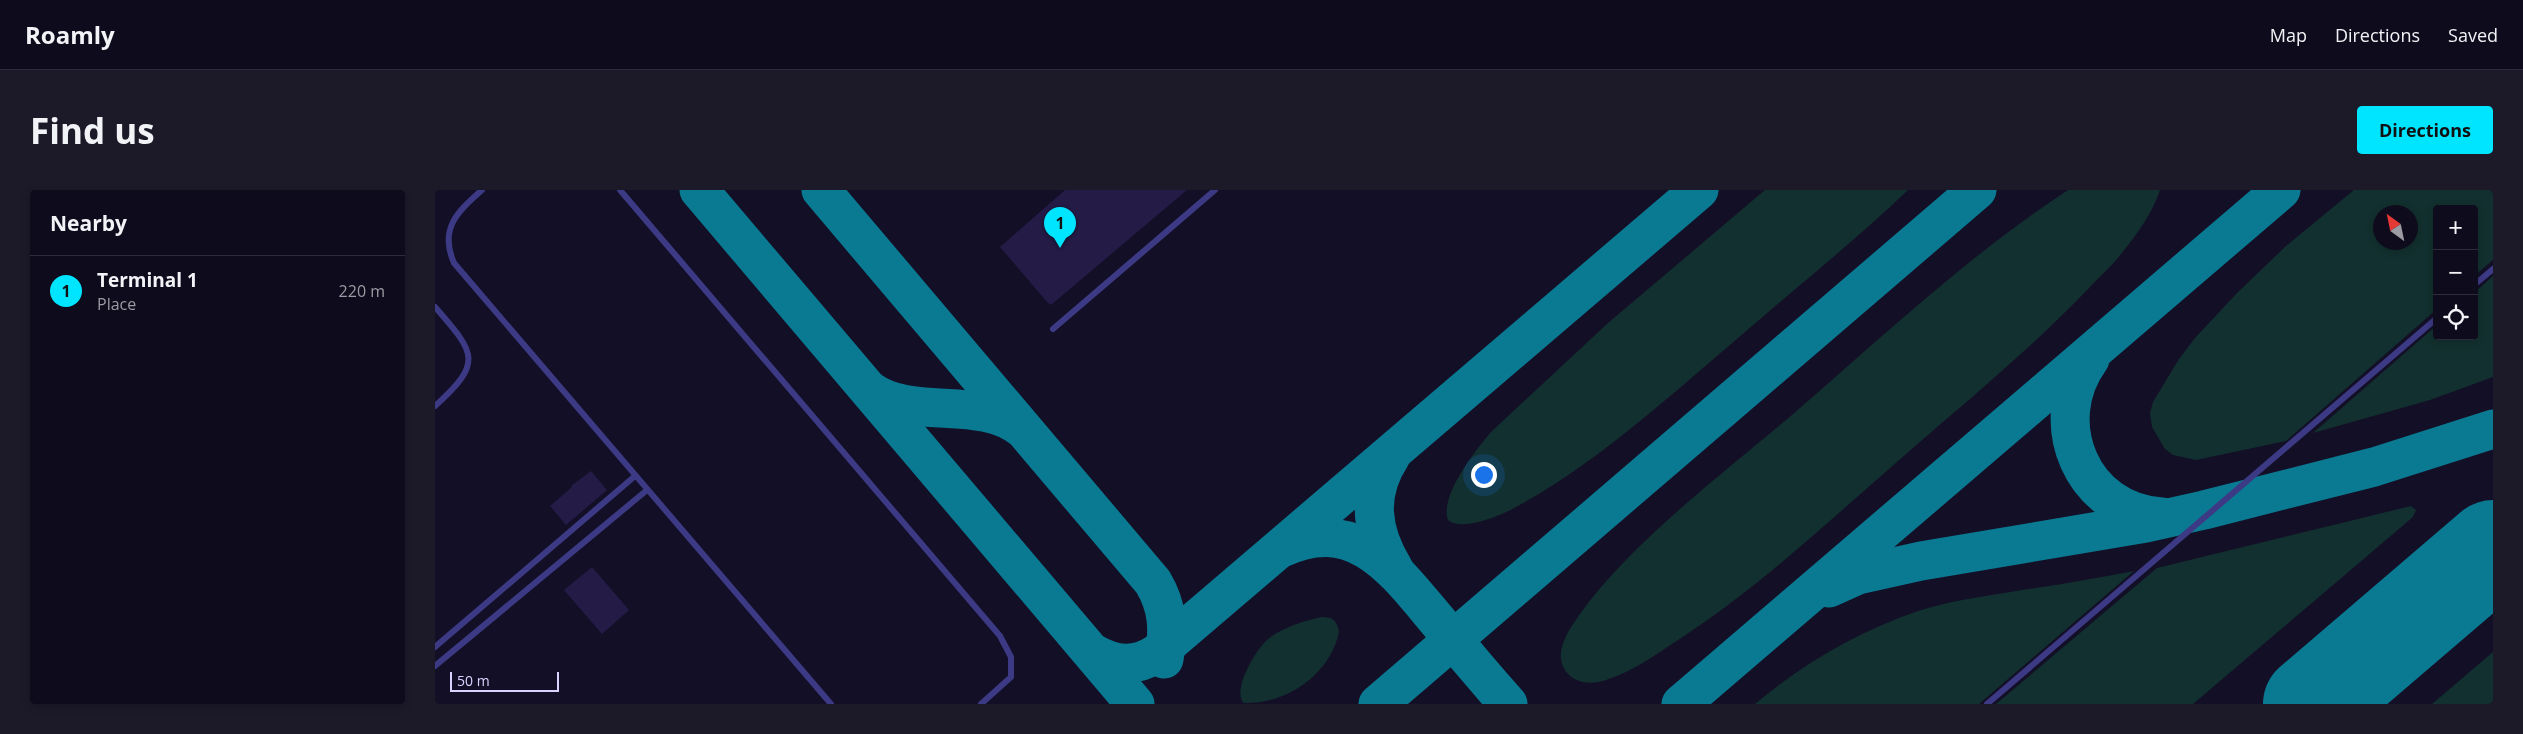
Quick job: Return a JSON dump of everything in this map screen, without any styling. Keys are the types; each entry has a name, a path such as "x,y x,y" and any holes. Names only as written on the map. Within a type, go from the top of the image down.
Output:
{"lane":[{"path":"482,190 460,211 449,230 447,241 454,264 831,704"},
{"path":"620,190 1000,636 1011,657 1011,677 981,704"},
{"path":"1053,328 1215,190"},
{"path":"2478,282 2493,269"},
{"path":"435,307 464,340 470,353 468,369 452,391 435,406"},
{"path":"1987,704 2433,321"},
{"path":"435,648 635,476"},
{"path":"435,666 647,490"}],"green space":[{"path":"1765,190 1908,190 1848,245 1663,402 1577,469 1547,489 1501,514 1472,523 1454,523 1448,520 1449,498 1454,486 1469,460 1492,431 1608,323"},
{"path":"2068,190 2160,190 2149,215 2127,247 2114,263 2046,331 1767,575 1708,619 1634,668 1616,677 1595,683 1578,681 1569,675 1561,662 1563,644 1567,635 1588,603 1633,552 1686,504 1961,269 2031,215"},
{"path":"2354,190 2493,190 2493,260 2478,273 2478,205 2433,205 2433,312 2286,441 2196,460 2173,455 2165,449 2152,427 2150,413 2153,402 2179,359 2195,338 2237,293 2286,246"},
{"path":"2493,276 2493,377 2430,400 2313,433 2433,328 2433,340 2478,340 2478,289"},
{"path":"2411,506 2416,510 2413,517 2193,704 1996,704 2157,568"},
{"path":"2134,571 1979,704 1755,704 1812,662 1853,639 1895,619 1944,604"},
{"path":"1322,617 1334,620 1339,632 1327,661 1317,673 1305,684 1291,692 1260,702 1244,703 1241,697 1243,680 1252,660 1263,644 1287,628"},
{"path":"2493,652 2493,704 2432,704"}],"building":[{"path":"1065,190 1187,190 1051,305 1000,247"},
{"path":"591,471 607,490 566,525 550,506 571,486"},
{"path":"592,567 629,610 602,634 564,590"}],"taxiway":[{"path":"699,190 1135,704"},
{"path":"821,190 1153,582 1162,601 1166,619 1167,638 1164,659"},
{"path":"1093,653 1109,660 1125,663 1140,661 1156,654 1699,190"},
{"path":"1378,704 1977,190"},
{"path":"1681,704 2281,190"},
{"path":"2090,359 2077,384 2071,410 2071,436 2079,460 2092,482 2111,499 2134,512 2162,517"},
{"path":"869,390 886,399 905,405 987,413 1006,419 1023,429"},
{"path":"1829,588 1858,575 1921,561 2146,523 2204,510 2374,467 2493,429"},
{"path":"1391,456 1378,484 1374,513 1380,541 1394,569"},
{"path":"1282,548 1309,539 1333,538 1354,543 1374,554 1409,587 1508,704"}],"runway":[{"path":"2312,704 2493,549"}],"place":[{"name":"Terminal 1","path":"1060,248"}]}
